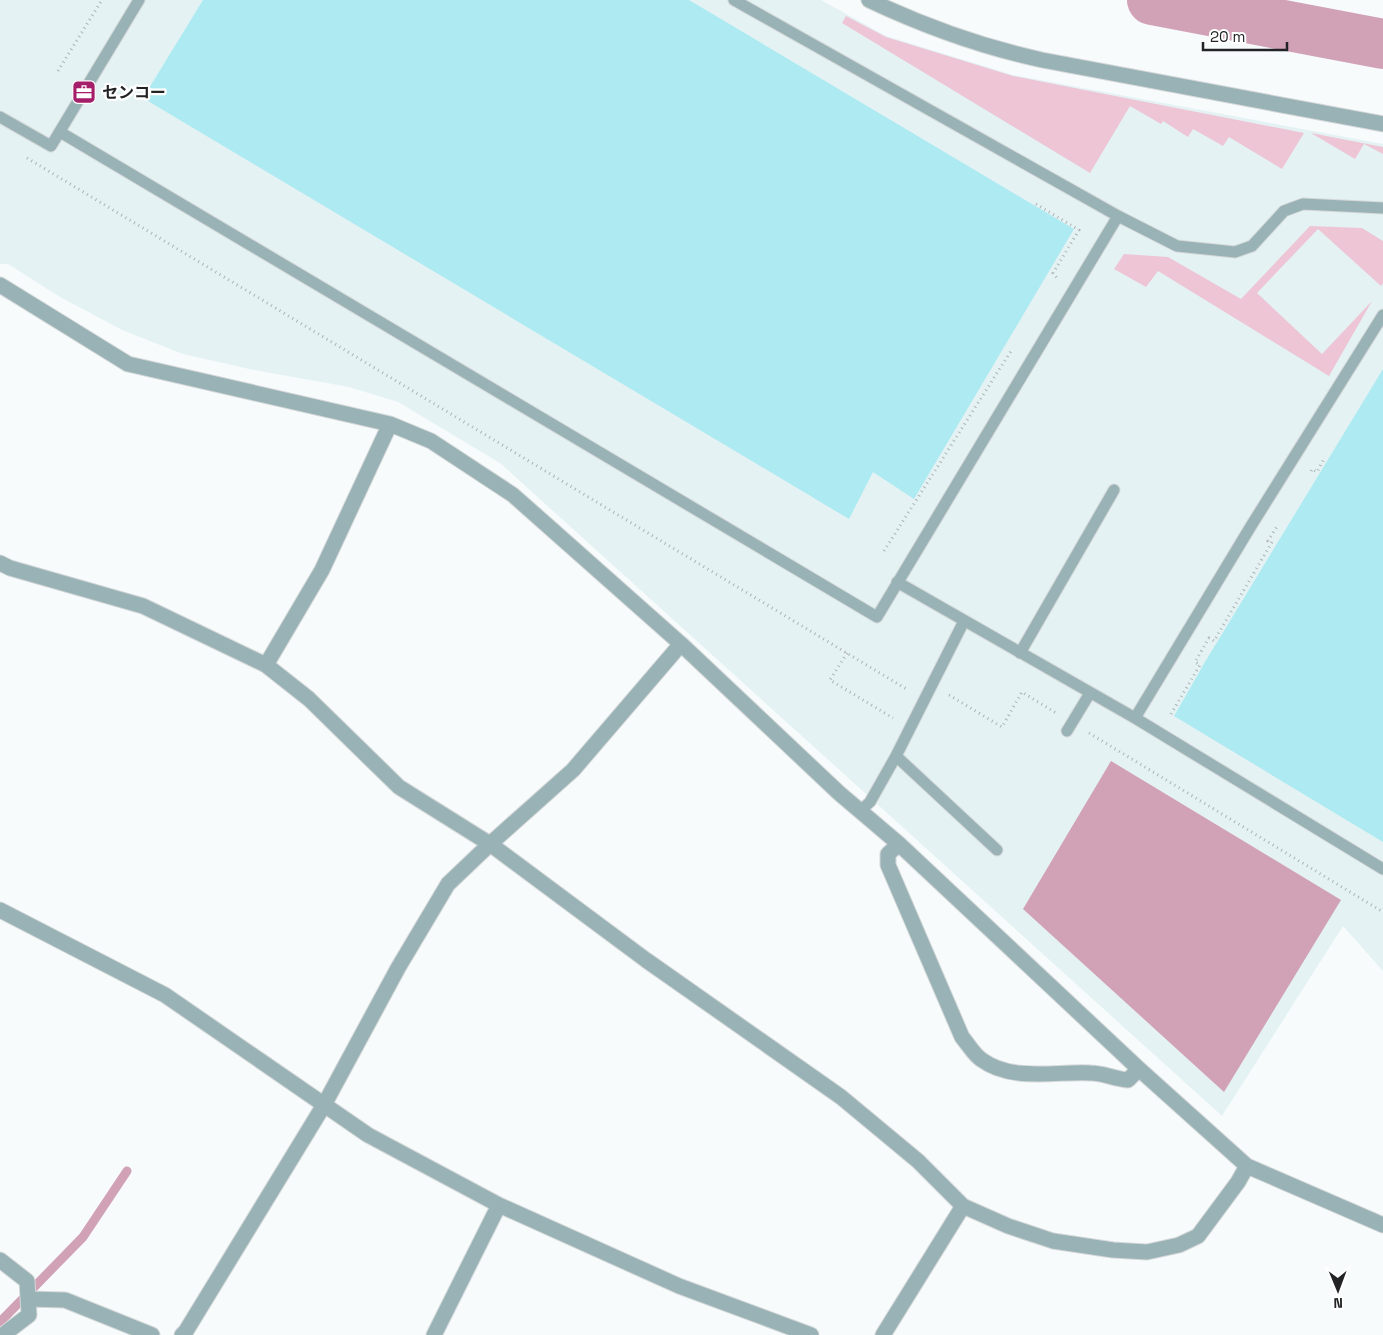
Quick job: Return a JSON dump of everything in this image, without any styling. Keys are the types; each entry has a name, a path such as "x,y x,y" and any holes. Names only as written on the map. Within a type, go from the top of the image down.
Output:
{"street":[{"path":"869,0 918,22 1003,51 1383,124"},
{"path":"0,285 128,364 390,424 431,441 513,496 681,644 839,793 899,844 1139,1069 1247,1166 1383,1225"},
{"path":"266,665 322,570 390,424"},
{"path":"0,563 10,568 143,606 266,665 309,699 399,787 490,844 646,960 841,1097 918,1161 963,1206 1008,1226 1053,1241 1113,1250 1147,1252 1179,1245 1198,1236 1238,1182 1247,1166"},
{"path":"182,1335 324,1105 398,968 448,884 573,770 681,644"},
{"path":"899,844 888,854 888,865 962,1037 981,1060 1002,1070 1029,1074 1094,1073 1128,1080 1139,1069"},
{"path":"0,910 166,995 368,1135 499,1205 679,1286 811,1335"},
{"path":"434,1335 499,1205"},
{"path":"883,1335 963,1206"},
{"path":"0,1260 26,1281 29,1315 3,1335"},
{"path":"28,1299 65,1300 152,1335"}],"lane":[{"path":"0,117 51,146 139,0"},
{"path":"734,0 1118,216 1177,246 1235,252 1252,246 1284,211 1303,204 1383,208"},
{"path":"60,132 877,617 1118,216"},
{"path":"1135,718 1251,526 1383,315"},
{"path":"1020,653 1114,490"},
{"path":"897,582 1135,718 1383,869"},
{"path":"861,810 870,802 896,756 964,621"},
{"path":"1070,727 1090,692"},
{"path":"896,756 997,850"}],"path":[{"path":"58,71 102,0"},
{"path":"24,156 924,700 935,706 944,693 1002,727 1022,692 1070,727 1383,912"},
{"path":"1036,204 1079,230 1053,273 1058,277 1053,285"},
{"path":"884,551 1016,343"},
{"path":"1307,477 1312,470 1317,472 1324,460"},
{"path":"1171,714 1200,665 1195,662 1209,638 1214,641 1272,542 1268,541 1283,517"},
{"path":"846,654 830,680 894,719"}],"shaded area":[{"path":"0,0 821,0 886,36 1013,75 1383,144 1383,971 1343,926 1222,1116 500,463 398,402 349,387 254,370 183,354 122,330 60,297 8,264 0,264"},
{"path":"846,16 886,37 1013,76 1304,133 1282,169 1229,137 1223,146 1193,129 1188,137 1163,121 1161,124 1130,106 1090,173 842,23"},
{"path":"1311,133 1383,147 1383,154 1364,144 1355,159"},
{"path":"1310,226 1362,228 1383,241 1383,283 1381,286 1318,229 1257,293 1322,354 1372,301 1329,376 1158,271 1146,287 1114,269 1124,254 1168,257 1241,299"},
{"path":"1111,761 1341,900 1224,1092 1023,909"}],"building":[{"path":"203,0 689,0 1074,229 914,499 873,472 849,519 143,98"},
{"path":"1383,369 1383,842 1174,716"}],"waterway":[{"path":"1152,0 1383,44"},
{"path":"0,1322 83,1237 127,1171"}],"place":[{"name":"センコー","path":"84,92"}]}
